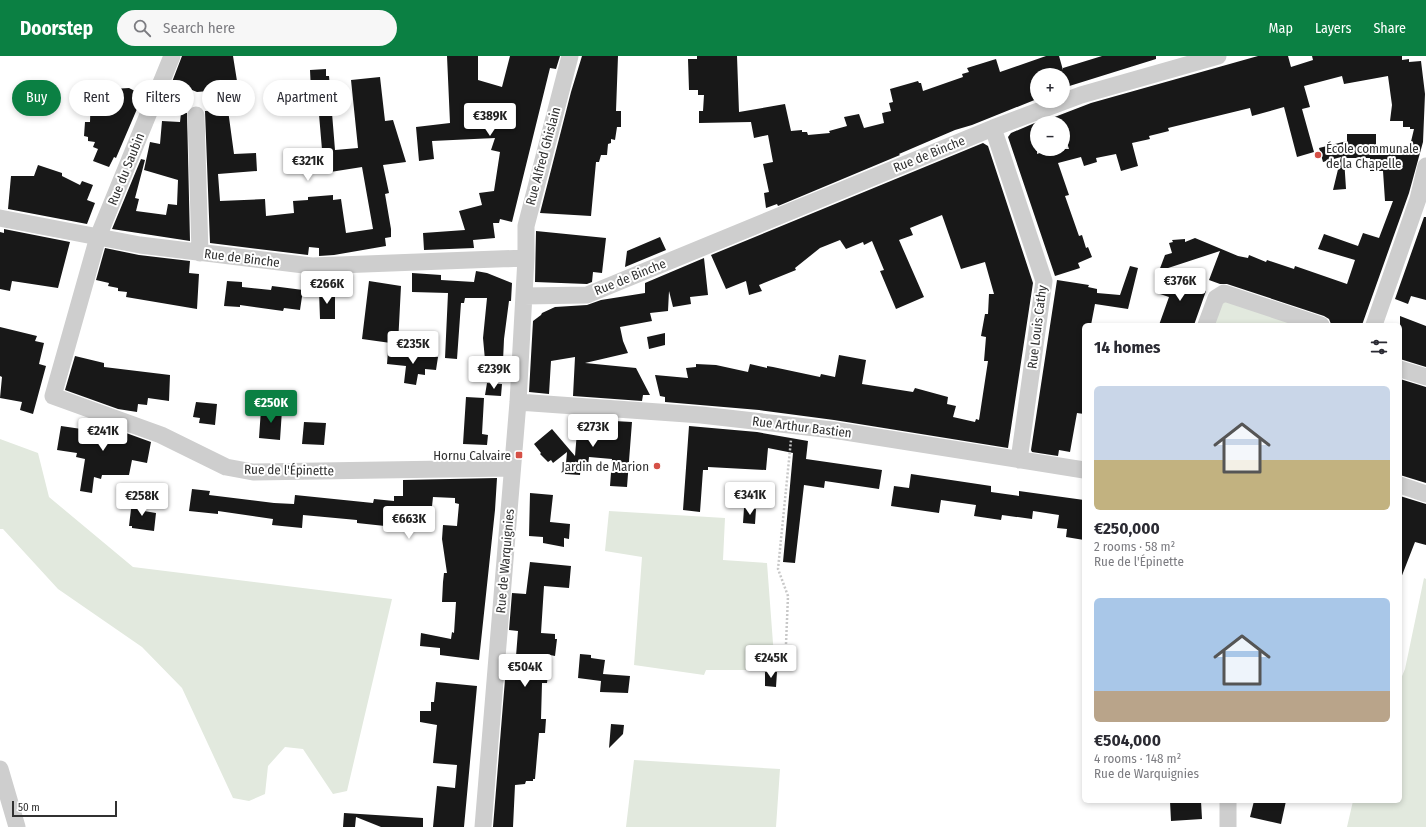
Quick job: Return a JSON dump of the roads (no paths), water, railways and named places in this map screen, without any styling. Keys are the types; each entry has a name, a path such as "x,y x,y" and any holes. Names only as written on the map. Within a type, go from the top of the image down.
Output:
{"street":[{"name":"Rue du Saubin","path":"98,237 172,56"},
{"name":"Rue Alfred Ghislain","path":"526,258 526,226 530,203 570,56"},
{"name":"Rue de Binche","path":"524,296 587,295 993,128 1081,95 1218,56"},
{"path":"196,115 200,253"},
{"name":"Rue Louis Cathy","path":"993,128 1044,281 1019,460"},
{"path":"1375,323 1418,199 1426,166"},
{"name":"Rue de Binche","path":"0,218 98,237 200,253 312,266 526,258"},
{"name":"Rue de l'Épinette","path":"98,237 53,396 161,435 226,467 253,472 512,468"},
{"path":"524,296 526,258"},
{"path":"1207,323 1216,298 1224,293 1315,323"},
{"name":"Rue de Warquignies","path":"483,827 518,402 524,296"},
{"path":"1402,370 1426,377"},
{"name":"Rue Arthur Bastien","path":"518,402 701,415 833,430 1082,470"},
{"path":"1402,486 1426,494"},
{"path":"0,769 17,827"},
{"path":"1228,803 1228,827"}],"place":[{"name":"École communale de la Chapelle","path":"1318,155"},
{"name":"Hornu Calvaire","path":"519,455"},
{"name":"Jardin de Marion","path":"657,466"}]}
